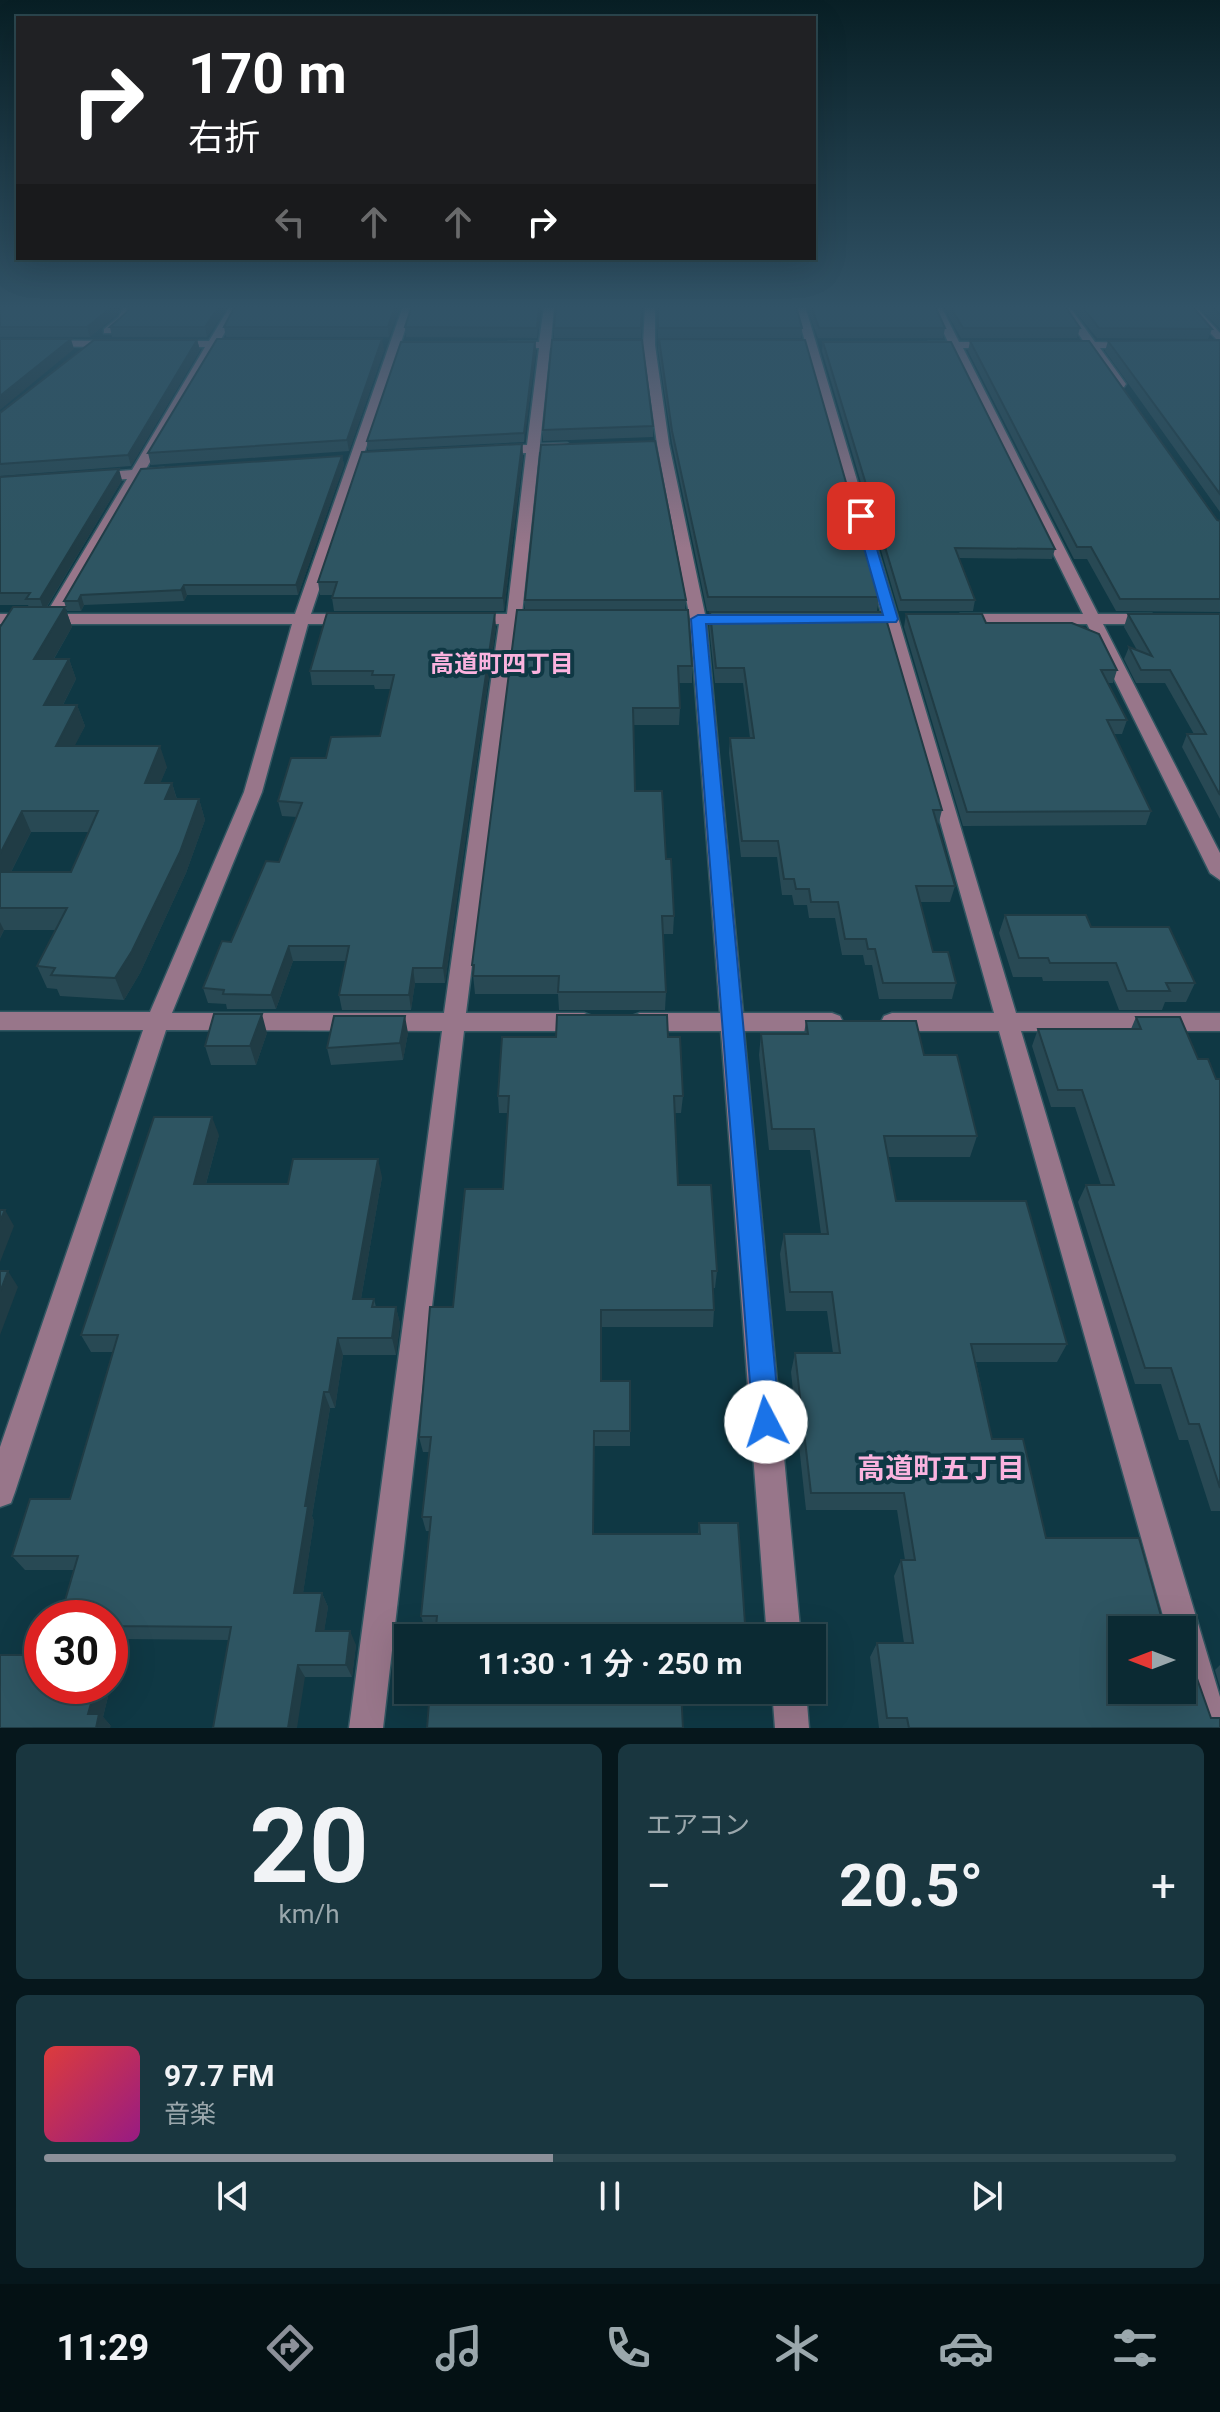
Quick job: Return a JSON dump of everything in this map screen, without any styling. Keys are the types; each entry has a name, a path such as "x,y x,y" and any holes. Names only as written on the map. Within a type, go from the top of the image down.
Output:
{"street":[{"path":"51,619 187,387"},
{"path":"0,1492 157,1022 253,792 301,619 381,387"},
{"path":"366,1728 454,1022 511,619 540,387"},
{"path":"652,387 656,444 698,619 783,1624"},
{"path":"823,387 1212,1728"},
{"path":"977,387 1220,873"},
{"path":"1122,387 1129,397"},
{"path":"487,451 588,445"},
{"path":"77,478 183,470"},
{"path":"0,619 365,619"},
{"path":"444,619 555,619"},
{"path":"938,619 1172,619"},
{"path":"0,1021 1220,1022"},
{"path":"790,1704 792,1728"}],"building":[{"path":"0,387 12,387 0,396"},
{"path":"34,387 169,387 128,455 0,464 0,413"},
{"path":"188,387 365,387 347,440 148,453"},
{"path":"386,387 530,387 524,433 367,441"},
{"path":"547,387 648,387 653,426 543,430"},
{"path":"666,387 818,387 879,597 708,597 672,431"},
{"path":"836,387 973,387 1055,549 955,548 975,600 901,600"},
{"path":"994,387 1122,387 1220,521 1220,599 1120,599 1091,547 1077,547"},
{"path":"1141,387 1220,387 1220,494"},
{"path":"655,441 686,600 525,600 541,445"},
{"path":"522,444 503,598 332,598 337,582 318,582 362,452"},
{"path":"342,456 296,585 184,585 181,590 81,595 78,601 64,601 141,469"},
{"path":"119,469 40,599 26,599 30,593 0,593 0,477"},
{"path":"13,607 65,607 34,659 69,659 44,705 77,705 56,746 160,746 145,783 172,783 165,799 199,799 180,852 132,951 115,978 51,975 55,968 37,966 67,908 0,908 0,872 71,872 98,811 22,811 0,854 0,627"},
{"path":"517,610 688,610 692,666 678,666 680,708 633,708 635,791 662,791 666,859 671,859 674,916 662,916 666,992 558,992 559,976 473,976"},
{"path":"710,612 884,612 942,810 933,810 955,886 916,886 933,952 948,952 956,983 883,983 875,949 868,949 866,939 845,939 838,902 811,902 809,889 796,889 794,879 784,879 778,841 742,841 730,738 754,738 744,668 716,668"},
{"path":"327,613 495,613 443,968 413,968 409,995 339,995 349,946 289,946 271,995 223,994 224,990 203,988 222,941 231,942 266,861 279,862 302,803 278,801 291,758 326,758 331,737 380,736 394,675 372,675 373,671 310,671"},
{"path":"906,614 982,614 986,623 1072,623 1099,634 1117,670 1101,670 1127,720 1107,720 1151,811 967,812"},
{"path":"1128,614 1220,614 1220,795 1187,734 1206,734 1170,670 1141,670 1129,647 1152,656"},
{"path":"1005,915 1086,915 1091,927 1169,927 1195,983 1166,983 1170,991 1127,991 1116,963 1050,963 1048,958 1019,958"},
{"path":"214,1014 262,1014 250,1046 205,1046"},
{"path":"557,1015 667,1015 668,1037 680,1037 683,1096 674,1096 678,1185 711,1185 717,1271 712,1271 714,1310 601,1310 601,1381 630,1381 630,1431 594,1431 593,1534 700,1534 699,1523 738,1523 745,1624 436,1624 437,1616 421,1616 431,1517 422,1517 431,1437 419,1437 430,1307 453,1307 465,1189 503,1189 509,1096 498,1096 502,1037 556,1037"},
{"path":"334,1016 405,1016 400,1043 327,1048"},
{"path":"1136,1017 1180,1017 1198,1059 1208,1059 1216,1079 1220,1079 1220,1488 1199,1424 1189,1424 1171,1368 1145,1368 1086,1185 1114,1185 1082,1090 1058,1090 1038,1029 1141,1029"},
{"path":"806,1021 916,1021 924,1055 957,1055 977,1136 884,1136 896,1201 1026,1201 1067,1344 971,1344 992,1439 1023,1439 1046,1538 1139,1538 1161,1616 1108,1616 1108,1704 1196,1704 1196,1676 1211,1718 1220,1718 1220,1728 909,1728 907,1718 887,1718 877,1643 913,1643 901,1560 915,1560 904,1493 811,1493 795,1353 840,1353 832,1292 790,1292 784,1234 828,1234 814,1129 772,1129 761,1034 808,1034"},
{"path":"154,1117 212,1117 194,1184 288,1184 293,1159 378,1159 353,1299 374,1299 372,1307 396,1307 392,1338 338,1338 329,1392 324,1392 294,1593 322,1593 316,1631 350,1631 346,1665 298,1665 288,1728 213,1728 231,1627 128,1626 128,1600 65,1600 78,1556 12,1556 30,1499 70,1499 118,1335 81,1335"},
{"path":"0,1271 8,1271 0,1292"},
{"path":"0,1655 24,1655 24,1704 91,1704 88,1714 99,1714 96,1728 0,1728"},
{"path":"429,1704 682,1704 683,1728 427,1728"}],"district":[{"name":"高道町四丁目","path":"502,664"},
{"name":"高道町五丁目","path":"941,1468"}],"route":[{"path":"766,1422 698,619 891,619 861,516"}]}
